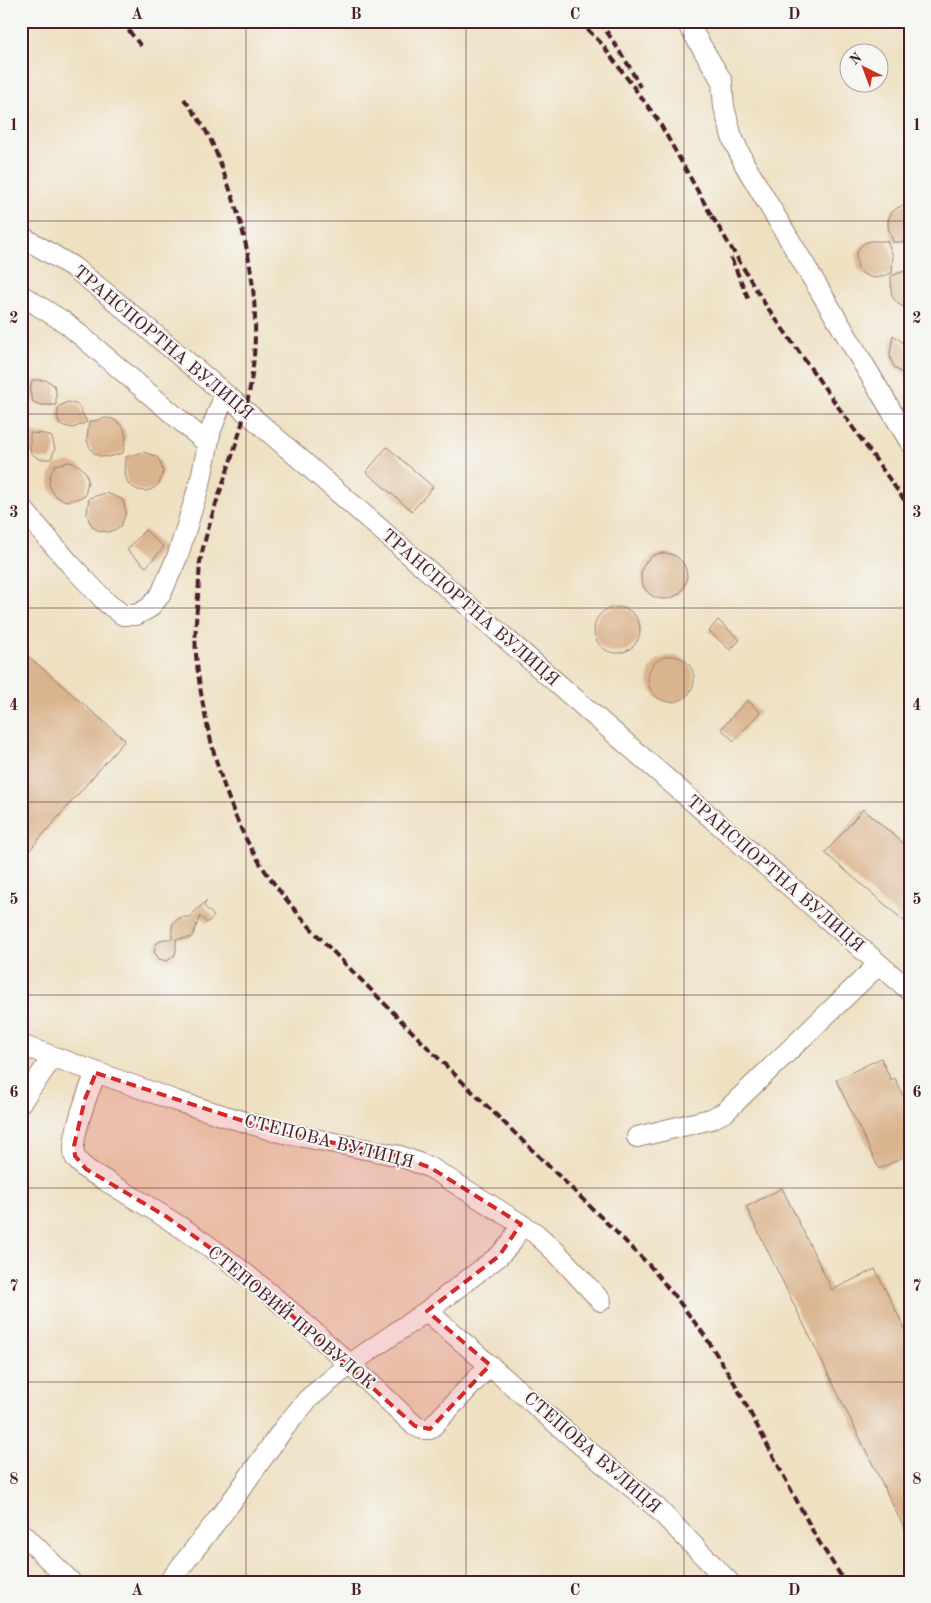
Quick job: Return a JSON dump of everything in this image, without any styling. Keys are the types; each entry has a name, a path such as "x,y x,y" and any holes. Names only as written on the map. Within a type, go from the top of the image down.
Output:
{"street":[{"path":"686,21 722,81 724,107 732,137 745,165 910,442"},
{"name":"ТРАНСПОРТНА ВУЛИЦЯ","path":"21,236 72,267 108,294 910,991"},
{"path":"21,294 66,323 208,444"},
{"path":"21,507 70,564 107,603 123,615 136,615 149,608 161,594 178,555 201,479 208,444 225,394"},
{"path":"637,1137 711,1119 725,1112 879,964"},
{"name":"СТЕПОВА ВУЛИЦЯ","path":"21,1045 176,1101 274,1131 400,1156 431,1168 535,1233 557,1253 601,1300"},
{"path":"21,1102 53,1057"},
{"name":"СТЕПОВИЙ ПРОВУЛОК","path":"96,1073 85,1099 74,1146 75,1156 79,1162 86,1169 167,1217 241,1270 350,1364 415,1426 422,1429 430,1429 490,1365"},
{"path":"169,1582 308,1399 350,1364 427,1311 499,1256 511,1243 521,1224"},
{"name":"СТЕПОВА ВУЛИЦЯ","path":"427,1311 581,1445 657,1508 729,1582"},
{"path":"21,1532 71,1582"}],"highlighted area":[{"path":"96,1073 274,1131 400,1156 431,1168 521,1224 499,1256 427,1311 490,1365 430,1429 415,1426 241,1270 167,1217 86,1169 75,1156 74,1146 85,1099"}],"building":[{"path":"904,205 910,205 910,242 893,242 888,227 888,220 891,213"},
{"path":"887,241 893,256 892,273 877,278 863,274 858,269 856,255 859,248 864,243"},
{"path":"910,269 910,310 898,304 893,298 891,276"},
{"path":"893,335 910,348 910,380 894,367 891,360"},
{"path":"32,380 46,380 54,385 56,405 40,405 33,402 30,393"},
{"path":"68,402 78,405 87,422 73,428 60,425 57,416 59,406"},
{"path":"106,418 113,419 119,423 124,429 126,437 123,453 108,457 94,453 87,439 89,422"},
{"path":"30,433 45,434 52,437 55,449 51,459 39,459 31,453"},
{"path":"387,447 433,487 412,511 366,472"},
{"path":"143,452 157,457 163,472 159,484 146,491 138,490 128,484 125,473 126,457"},
{"path":"68,462 81,467 86,473 88,481 85,496 70,501 62,500 56,496 51,490 49,483 50,475 55,465"},
{"path":"106,493 123,500 126,513 121,526 108,532 94,528 87,514 89,498"},
{"path":"145,530 164,547 146,567 127,550"},
{"path":"664,553 677,557 683,563 687,576 683,589 677,595 664,599 651,595 645,589 641,576 645,563 651,557"},
{"path":"617,607 630,611 636,617 640,630 636,643 630,649 617,653 604,649 598,643 594,630 598,617 604,611"},
{"path":"718,620 740,640 730,650 709,631"},
{"path":"21,650 125,740 21,860"},
{"path":"671,656 684,660 690,666 694,679 690,692 684,698 671,702 658,698 652,692 648,679 652,666 658,660"},
{"path":"747,700 760,712 734,741 721,729"},
{"path":"863,809 910,849 910,926 825,853"},
{"path":"207,900 204,906 214,916 207,923 200,916 190,938 176,939 176,952 174,956 167,961 159,959 154,952 156,944 163,939 172,939 172,926 174,922 181,917 189,917"},
{"path":"881,1058 891,1080 895,1078 910,1110 910,1154 879,1169 836,1080"},
{"path":"782,1188 832,1290 875,1269 910,1339 910,1540 746,1207"}],"railway":[{"path":"121,21 141,46"},
{"path":"579,21 601,43 658,120 715,222"},
{"path":"600,21 640,87"},
{"path":"184,99 205,129 228,184 245,240 254,296 255,325 251,383 240,431 204,543 200,562 196,630 197,664 207,725 217,765 238,822 251,848 283,896 322,940 449,1069 650,1266 677,1299 705,1336 735,1384 816,1537 845,1582"},
{"path":"712,216 765,304 910,508"},
{"path":"731,258 750,302"}]}
